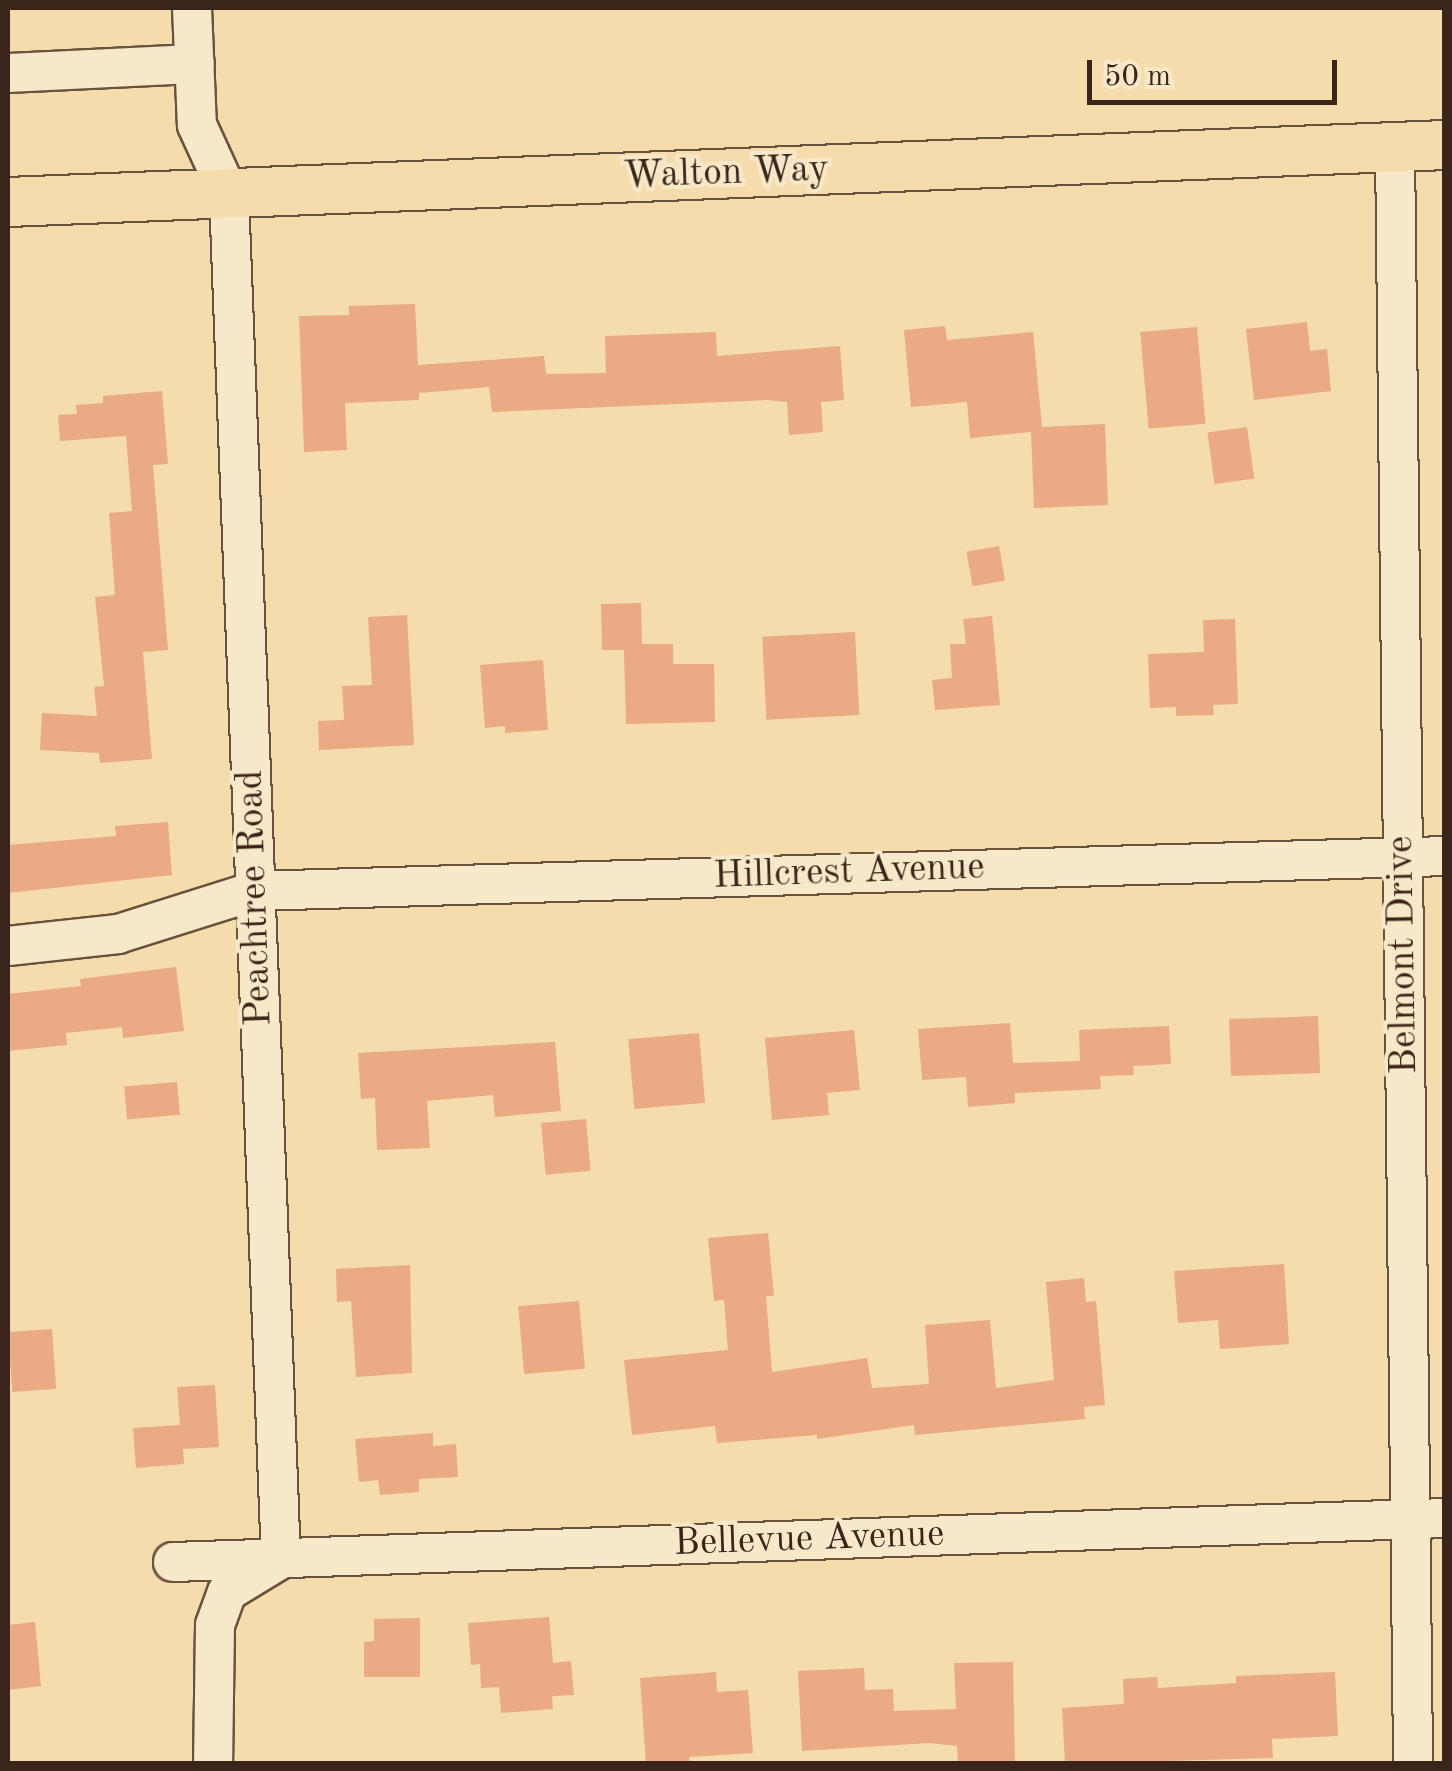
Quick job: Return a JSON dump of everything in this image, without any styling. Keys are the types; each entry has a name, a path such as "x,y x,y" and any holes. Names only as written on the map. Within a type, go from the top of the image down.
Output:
{"main road":[{"name":"Walton Way","path":"8,202 1444,144"}],"street":[{"name":"Peachtree Road","path":"192,8 198,126 230,195 282,1559"},
{"path":"8,73 195,64"},
{"name":"Belmont Drive","path":"1395,146 1403,857 1427,1519 1413,1764"},
{"name":"Hillcrest Avenue","path":"8,946 118,934 254,891 1444,856"},
{"name":"Bellevue Avenue","path":"172,1562 1427,1519"},
{"path":"213,1764 216,1624 227,1592 282,1559"}],"building":[{"path":"415,304 418,365 544,356 546,374 606,373 605,336 716,332 717,356 840,346 844,400 821,402 823,432 789,435 787,402 492,412 489,387 419,393 419,400 345,403 347,450 304,452 299,316 349,315 349,306"},
{"path":"1307,322 1310,351 1327,349 1331,391 1254,400 1246,329"},
{"path":"945,326 947,340 1033,332 1042,427 1105,424 1108,505 1034,508 1031,432 970,438 967,402 911,407 904,330"},
{"path":"1197,327 1205,424 1149,429 1140,332"},
{"path":"162,391 168,464 153,465 168,650 143,652 152,759 100,763 99,753 40,750 42,713 97,716 94,687 104,686 95,597 115,595 109,513 132,511 126,436 60,441 58,415 77,414 76,405 103,403 103,396"},
{"path":"1247,427 1254,478 1215,484 1207,433"},
{"path":"999,546 1005,580 973,586 967,552"},
{"path":"641,603 642,644 673,644 673,664 714,664 715,722 626,724 624,650 602,650 601,604"},
{"path":"407,615 414,745 319,750 318,721 344,720 342,686 372,685 368,617"},
{"path":"992,616 1000,705 935,710 932,680 952,678 950,644 966,644 963,619"},
{"path":"1235,619 1238,704 1213,705 1214,715 1176,716 1176,707 1150,708 1148,654 1204,652 1203,620"},
{"path":"855,632 859,715 766,720 762,637"},
{"path":"543,660 548,730 505,733 505,726 485,728 480,665"},
{"path":"168,822 172,875 8,893 8,845 116,836 115,826"},
{"path":"176,967 184,1031 123,1038 122,1027 66,1033 67,1045 8,1051 8,994 81,986 80,979"},
{"path":"1318,1016 1320,1073 1231,1076 1229,1019"},
{"path":"1010,1023 1013,1063 1080,1061 1079,1030 1169,1026 1171,1064 1133,1066 1134,1075 1100,1076 1101,1089 1015,1093 1015,1103 968,1107 966,1077 922,1080 918,1029"},
{"path":"854,1030 860,1090 827,1093 829,1115 772,1120 765,1038"},
{"path":"699,1033 705,1103 634,1109 628,1039"},
{"path":"555,1042 561,1111 495,1117 493,1095 427,1101 430,1148 377,1150 375,1098 361,1099 358,1053"},
{"path":"177,1082 180,1115 127,1119 124,1087"},
{"path":"586,1119 591,1171 546,1175 541,1123"},
{"path":"768,1233 774,1296 766,1296 772,1372 867,1358 872,1388 929,1384 925,1325 990,1320 996,1388 1054,1380 1046,1282 1084,1278 1086,1302 1096,1301 1105,1405 1084,1407 1085,1419 915,1435 914,1425 817,1439 817,1435 717,1443 715,1426 632,1435 624,1360 728,1350 724,1300 714,1301 708,1238"},
{"path":"1284,1264 1289,1344 1220,1349 1218,1320 1178,1323 1174,1271"},
{"path":"410,1265 412,1373 356,1377 351,1301 337,1302 336,1269"},
{"path":"579,1301 585,1369 524,1374 518,1306"},
{"path":"52,1329 56,1389 12,1392 8,1332"},
{"path":"215,1385 219,1447 183,1449 184,1464 136,1468 133,1428 180,1425 177,1387"},
{"path":"433,1433 433,1446 456,1444 458,1477 419,1479 419,1492 380,1495 378,1480 359,1482 355,1439"},
{"path":"549,1617 553,1663 571,1661 574,1695 552,1696 553,1709 501,1713 499,1687 481,1688 480,1664 471,1665 468,1623"},
{"path":"420,1618 420,1677 364,1677 364,1642 374,1641 374,1619"},
{"path":"35,1622 41,1686 8,1690 8,1625"},
{"path":"1013,1662 1015,1764 958,1764 957,1746 929,1743 802,1751 798,1671 864,1668 865,1690 893,1689 894,1711 956,1709 954,1663"},
{"path":"716,1672 717,1692 748,1690 753,1753 689,1757 690,1764 646,1764 640,1678"},
{"path":"1335,1672 1338,1736 1272,1739 1273,1758 1065,1764 1062,1708 1124,1704 1123,1679 1157,1677 1158,1688 1236,1683 1236,1676"}]}
